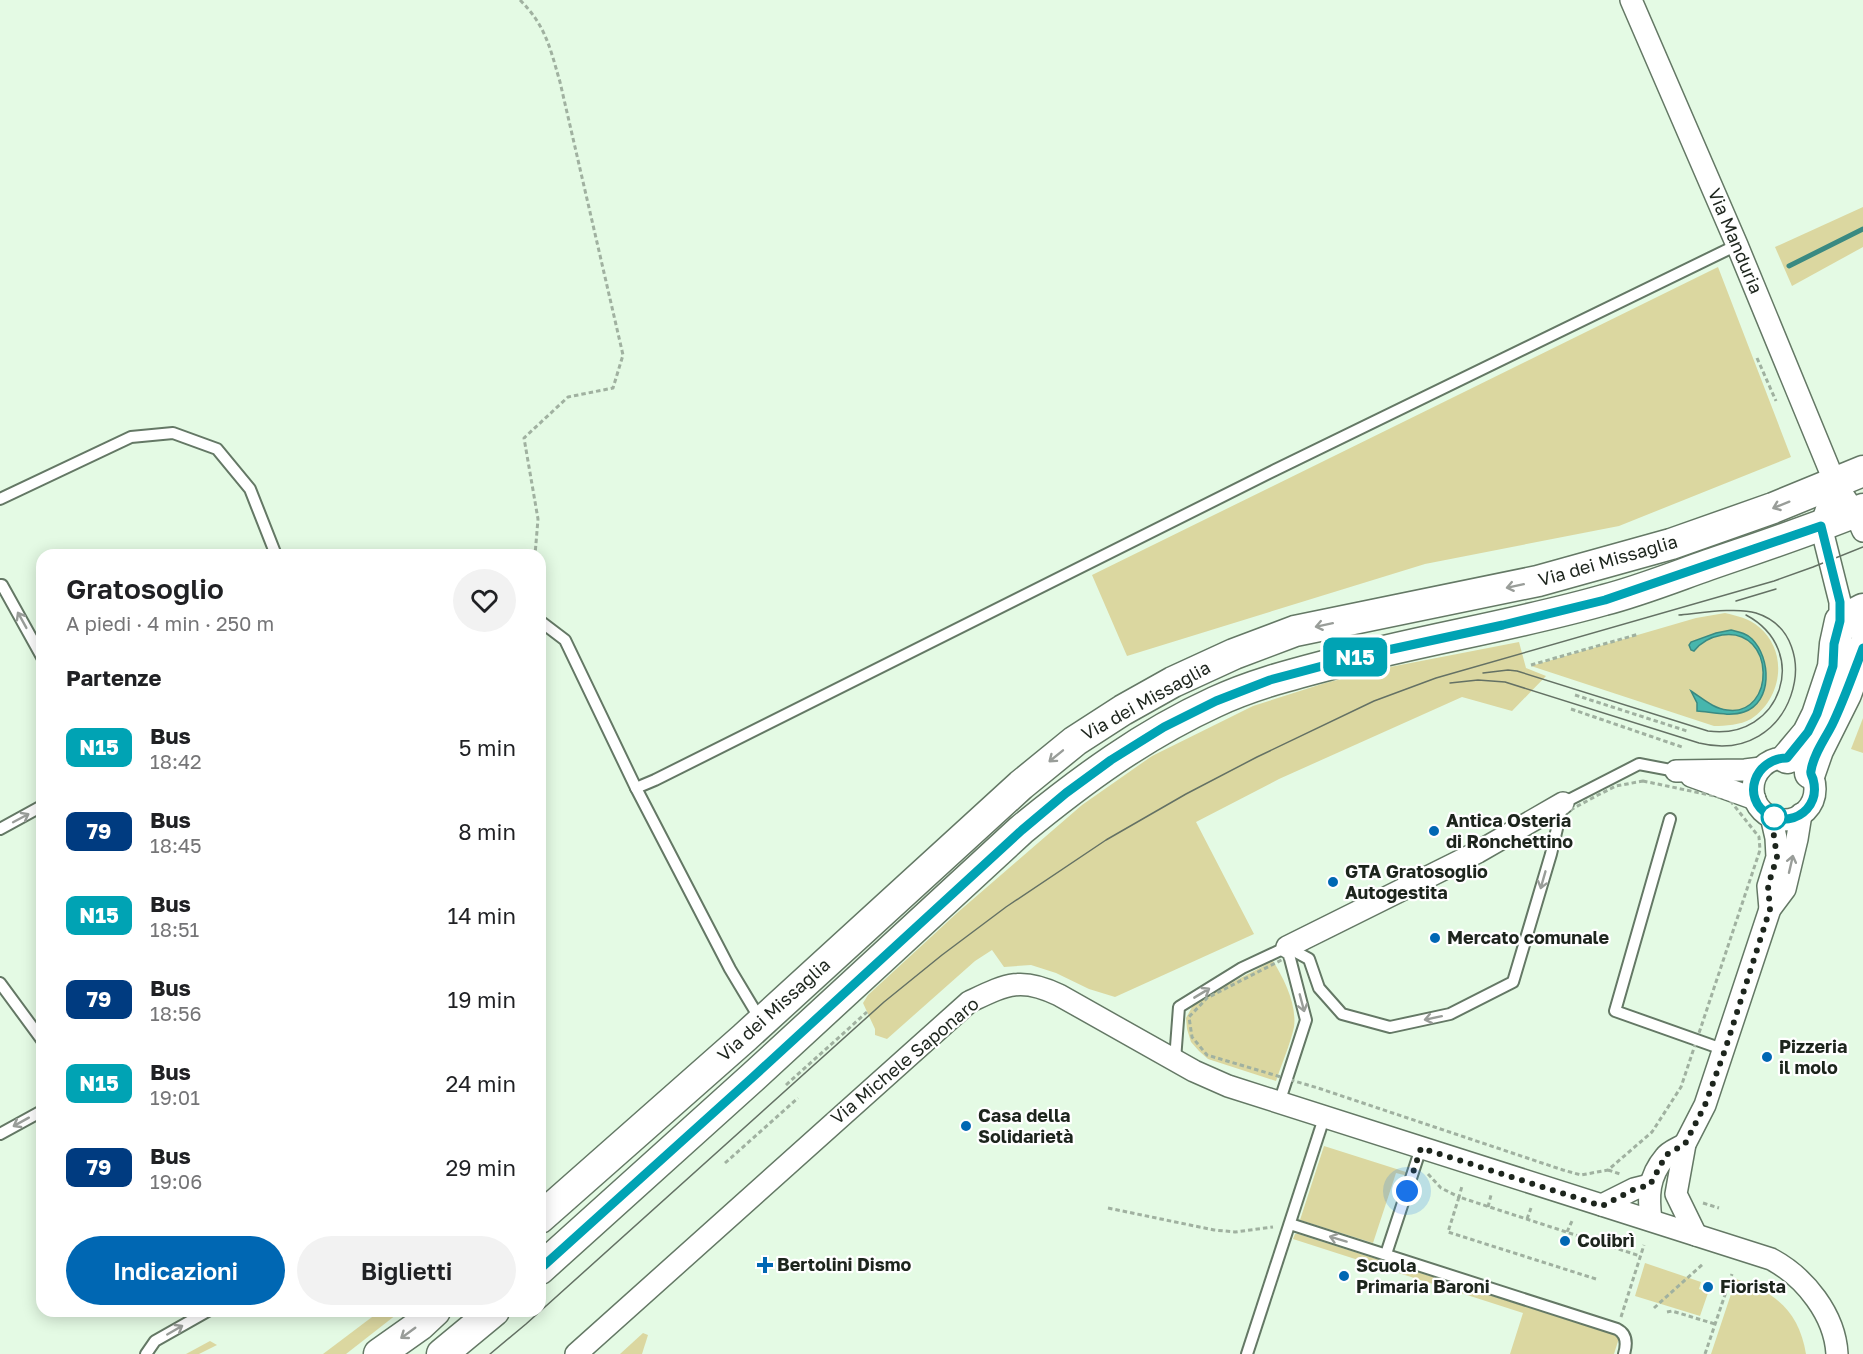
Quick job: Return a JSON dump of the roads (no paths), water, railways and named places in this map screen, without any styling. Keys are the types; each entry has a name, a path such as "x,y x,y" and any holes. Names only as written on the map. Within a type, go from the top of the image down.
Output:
{"main road":[{"name":"Via dei Missaglia","path":"546,1209 762,1022 1030,777 1075,741 1123,710 1173,682 1234,654 1295,631 1538,581 1671,544 1773,508 1863,471"},
{"name":"Via dei Missaglia","path":"546,1264 1022,830 1066,793 1111,760 1164,727 1216,701 1270,680 1360,656 1605,600 1821,526 1860,518"},
{"path":"1786,766 1817,714 1833,666 1834,644 1855,620"},
{"path":"1786,766 1818,750 1846,694 1863,648"},
{"path":"379,1354 429,1317"},
{"path":"442,1354 487,1317"}],"street":[{"name":"Via Manduria","path":"1631,0 1737,245 1835,483"},
{"name":"Via dei Missaglia","path":"1835,483 1860,518"},
{"path":"1835,483 1821,526 1840,602 1855,620"},
{"path":"1676,771 1786,766 1814,783 1814,794 1808,808 1801,814 1785,819 1771,816 1761,809 1755,799 1754,788 1755,780 1786,766"},
{"path":"1676,771 1755,799"},
{"path":"1287,947 1478,852 1563,803"},
{"path":"1685,1144 1666,1155 1650,1185 1651,1220 1661,1214 1676,1194 1685,1144 1705,1105 1725,1050 1770,909 1785,889 1801,814"},
{"path":"1770,909 1768,886 1777,857 1771,816"},
{"name":"Via Michele Saponaro","path":"576,1354 969,1002 993,990 1020,984 1048,990 1213,1080 1324,1118 1771,1259 1784,1266 1799,1279 1824,1312 1832,1329 1837,1354"},
{"path":"1602,1206 1635,1189 1650,1185"},
{"path":"1676,1194 1696,1235"}],"lane":[{"path":"636,788 1264,475 1737,245"},
{"path":"0,499 131,437 173,433 217,449 250,489 274,549"},
{"path":"0,585 36,646"},
{"path":"546,626 565,640 636,788 730,969 762,1022"},
{"path":"1287,947 1309,959 1318,988 1342,1014 1390,1027 1450,1014 1513,982 1551,855 1563,803 1639,764 1676,771"},
{"path":"0,829 36,809"},
{"path":"1670,819 1615,1011 1725,1050"},
{"path":"1175,1060 1179,1007 1242,969 1287,947"},
{"path":"1279,1103 1306,1020 1287,947"},
{"path":"0,983 36,1032"},
{"path":"0,1134 36,1114"},
{"path":"1247,1354 1285,1225 1324,1118"},
{"path":"1386,1254 1421,1148"},
{"path":"1285,1225 1386,1254 1617,1329 1626,1339 1625,1352"},
{"path":"146,1354 155,1341 197,1317"}],"water":[{"path":"1731,630 1747,635 1758,647 1765,668 1764,690 1753,707 1744,712 1727,714 1697,711 1697,703 1691,691 1713,705 1727,710 1743,708 1754,700 1761,687 1763,672 1760,657 1752,644 1740,636 1718,636 1703,643 1694,651 1691,650 1689,645 1691,642"}],"waterway":[{"path":"1789,266 1863,229"}],"tram line":[{"path":"546,1306 884,1002 1006,907 1106,840 1257,757 1374,701 1436,678 1774,581 1863,547"},
{"path":"1736,601 1776,589"},
{"path":"1450,683 1478,680 1505,682 1699,743 1732,745 1759,736 1778,718 1791,696 1795,671 1791,646 1778,626 1748,611 1679,615"},
{"path":"1483,673 1517,671 1708,731 1733,730 1754,722 1770,708 1779,690 1782,670 1778,649 1766,630 1746,615"},
{"path":"490,1354 534,1317"}],"place":[{"name":"Antica Osteria di Ronchettino","path":"1434,831"},
{"name":"GTA Gratosoglio Autogestita","path":"1333,882"},
{"name":"Mercato comunale","path":"1435,938"},
{"name":"Pizzeria il molo","path":"1767,1057"},
{"name":"Casa della Solidarietà","path":"966,1126"},
{"name":"Colibrì","path":"1565,1241"},
{"name":"Bertolini Dismo","path":"765,1265"},
{"name":"Scuola Primaria Baroni","path":"1344,1276"},
{"name":"Fiorista","path":"1708,1287"}]}
